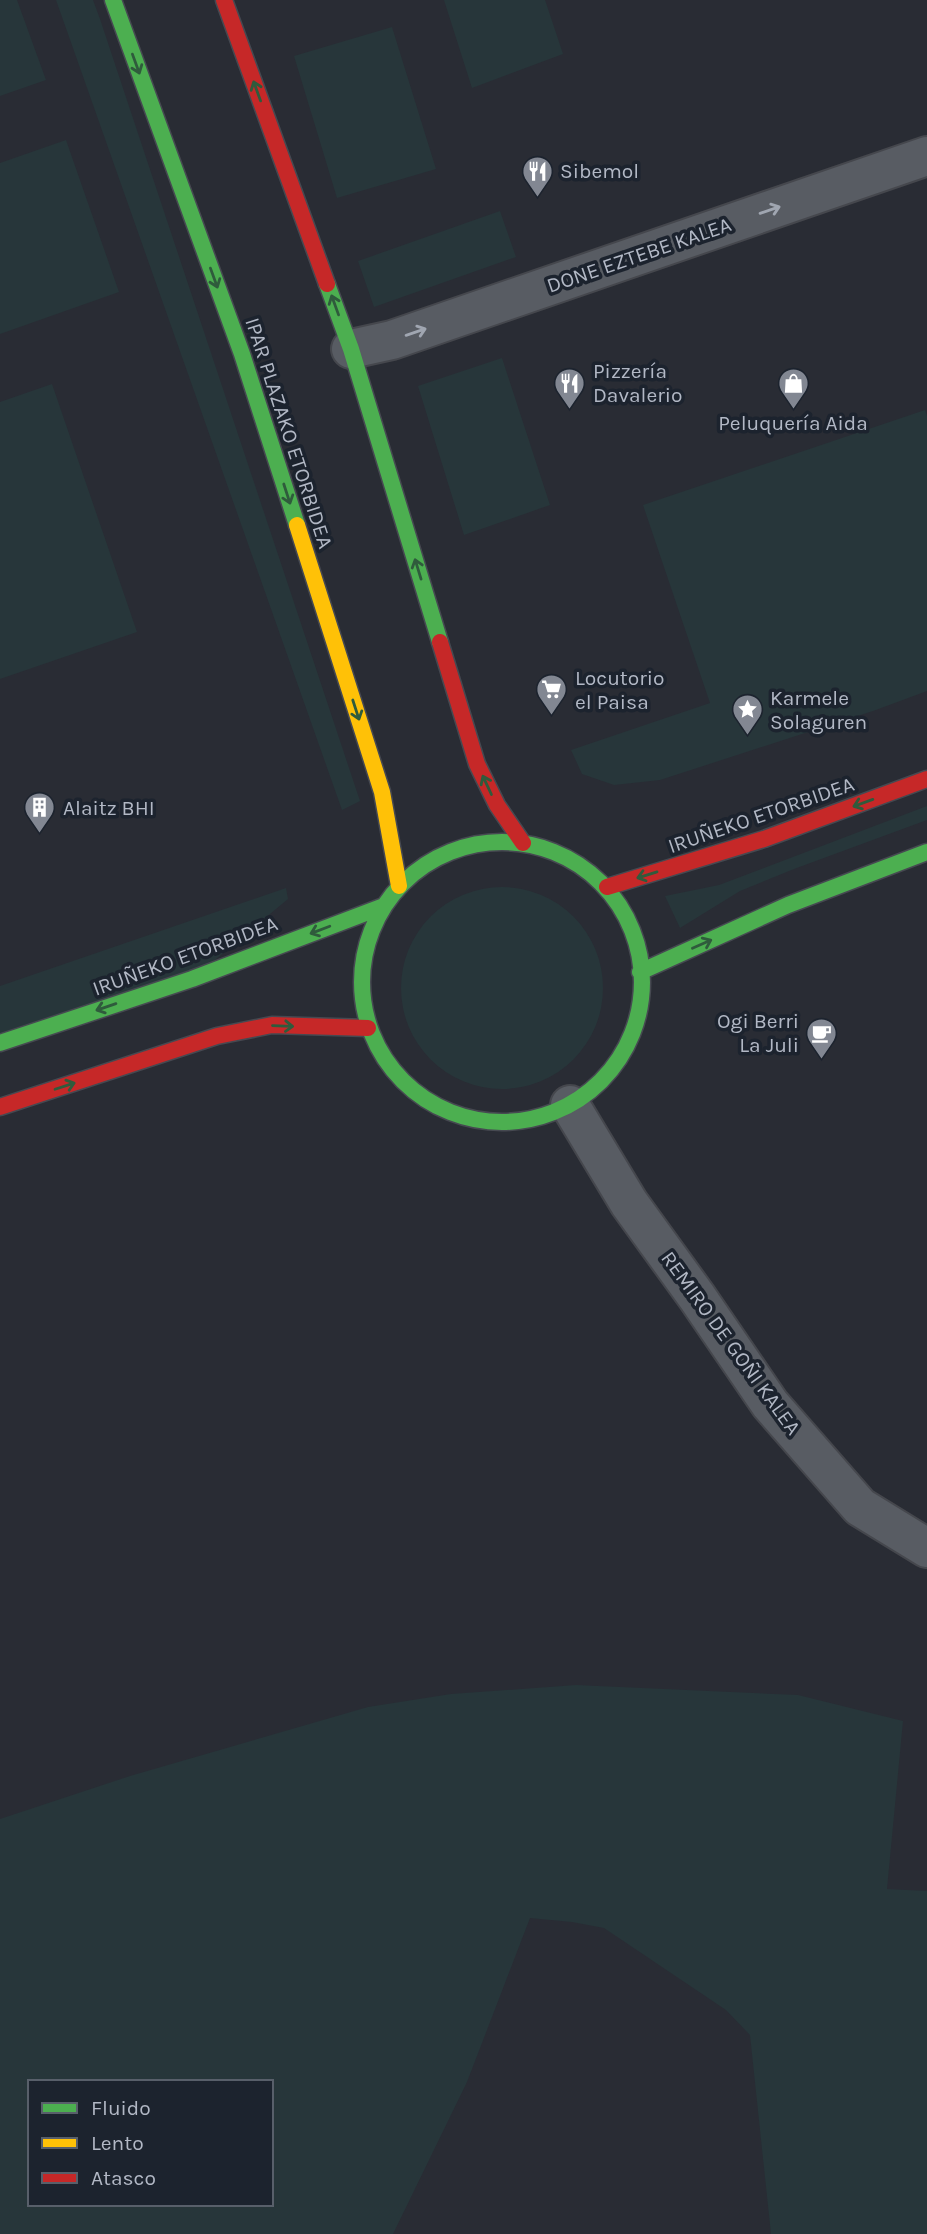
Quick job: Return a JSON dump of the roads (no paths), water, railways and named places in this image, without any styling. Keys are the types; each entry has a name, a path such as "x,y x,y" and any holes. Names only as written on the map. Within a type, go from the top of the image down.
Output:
{"main road":[{"name":"IPAR PLAZAKO ETORBIDEA","path":"113,0 242,354 382,792 399,886"},
{"path":"224,0 351,349 477,764 496,805 523,843"},
{"name":"IRUÑEKO ETORBIDEA","path":"607,887 764,839 927,779"},
{"path":"477,843 523,843 569,858 607,887 633,928 640,972 640,1014 626,1051 602,1082 570,1105 524,1122 475,1121 429,1103 392,1071 368,1028 361,986 366,945 384,906 399,886 434,859 477,843"},
{"path":"640,972 788,905 927,852"},
{"name":"IRUÑEKO ETORBIDEA","path":"0,1043 192,979 384,906"},
{"path":"0,1107 217,1036 272,1025 368,1028"}],"street":[{"name":"DONE EZTEBE KALEA","path":"351,349 392,340 927,156"},
{"name":"REMIRO DE GOÑI KALEA","path":"570,1105 629,1203 770,1404 860,1507 927,1548"}],"place":[{"name":"Sibemol","path":"537,198"},
{"name":"Pizzería Davalerio","path":"570,410"},
{"name":"Peluquería Aida","path":"793,410"},
{"name":"Locutorio el Paisa","path":"552,717"},
{"name":"Karmele Solaguren","path":"747,737"},
{"name":"Alaitz BHI","path":"40,835"},
{"name":"Ogi Berri La Juli","path":"822,1060"}]}
